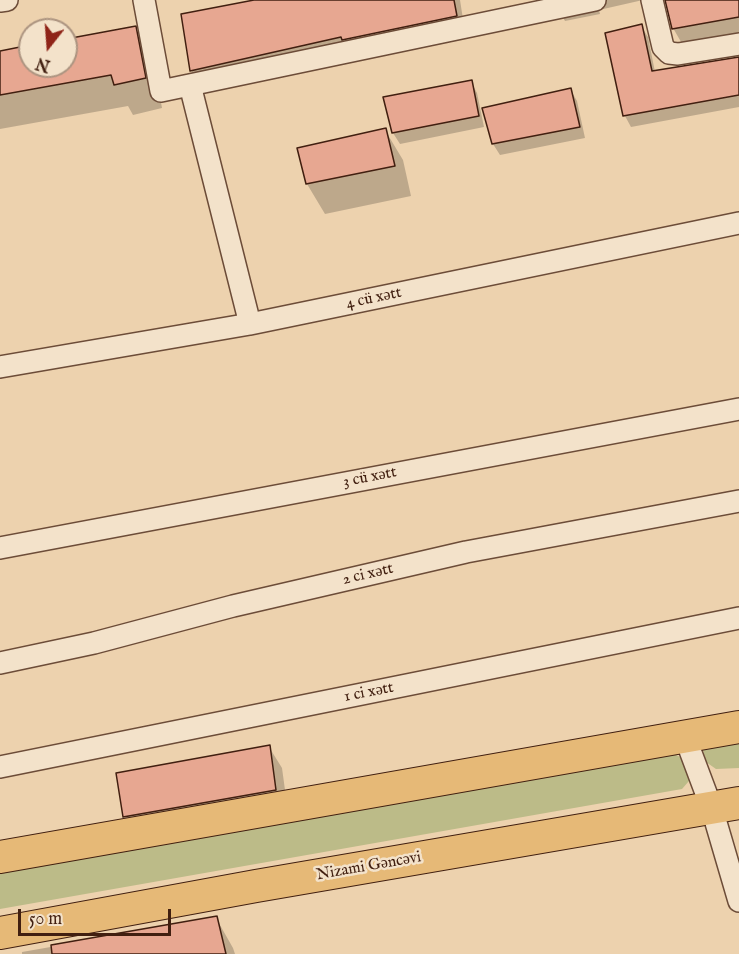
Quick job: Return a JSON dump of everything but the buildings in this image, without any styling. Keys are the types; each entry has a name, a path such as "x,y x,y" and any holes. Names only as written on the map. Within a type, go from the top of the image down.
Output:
{"main road":[{"path":"0,857 739,727"},
{"name":"Nizami Gəncəvi","path":"0,933 256,886 726,806"}],"street":[{"path":"0,1 7,0"},
{"path":"144,0 161,91 595,0"},
{"path":"652,0 663,47 669,52 678,54 739,44"},
{"path":"190,85 250,324"},
{"name":"4 cü xətt","path":"0,367 250,324 739,223"},
{"name":"3 cü xətt","path":"0,548 739,409"},
{"name":"2 ci xətt","path":"0,663 94,644 233,606 466,552 739,501"},
{"name":"1 ci xətt","path":"0,767 739,618"},
{"path":"685,737 726,806 739,901"}],"shaded area":[{"path":"739,734 739,768 716,769 706,762 703,750 705,743"},
{"path":"674,754 684,759 689,769 689,781 682,789 0,909 0,870"}]}
